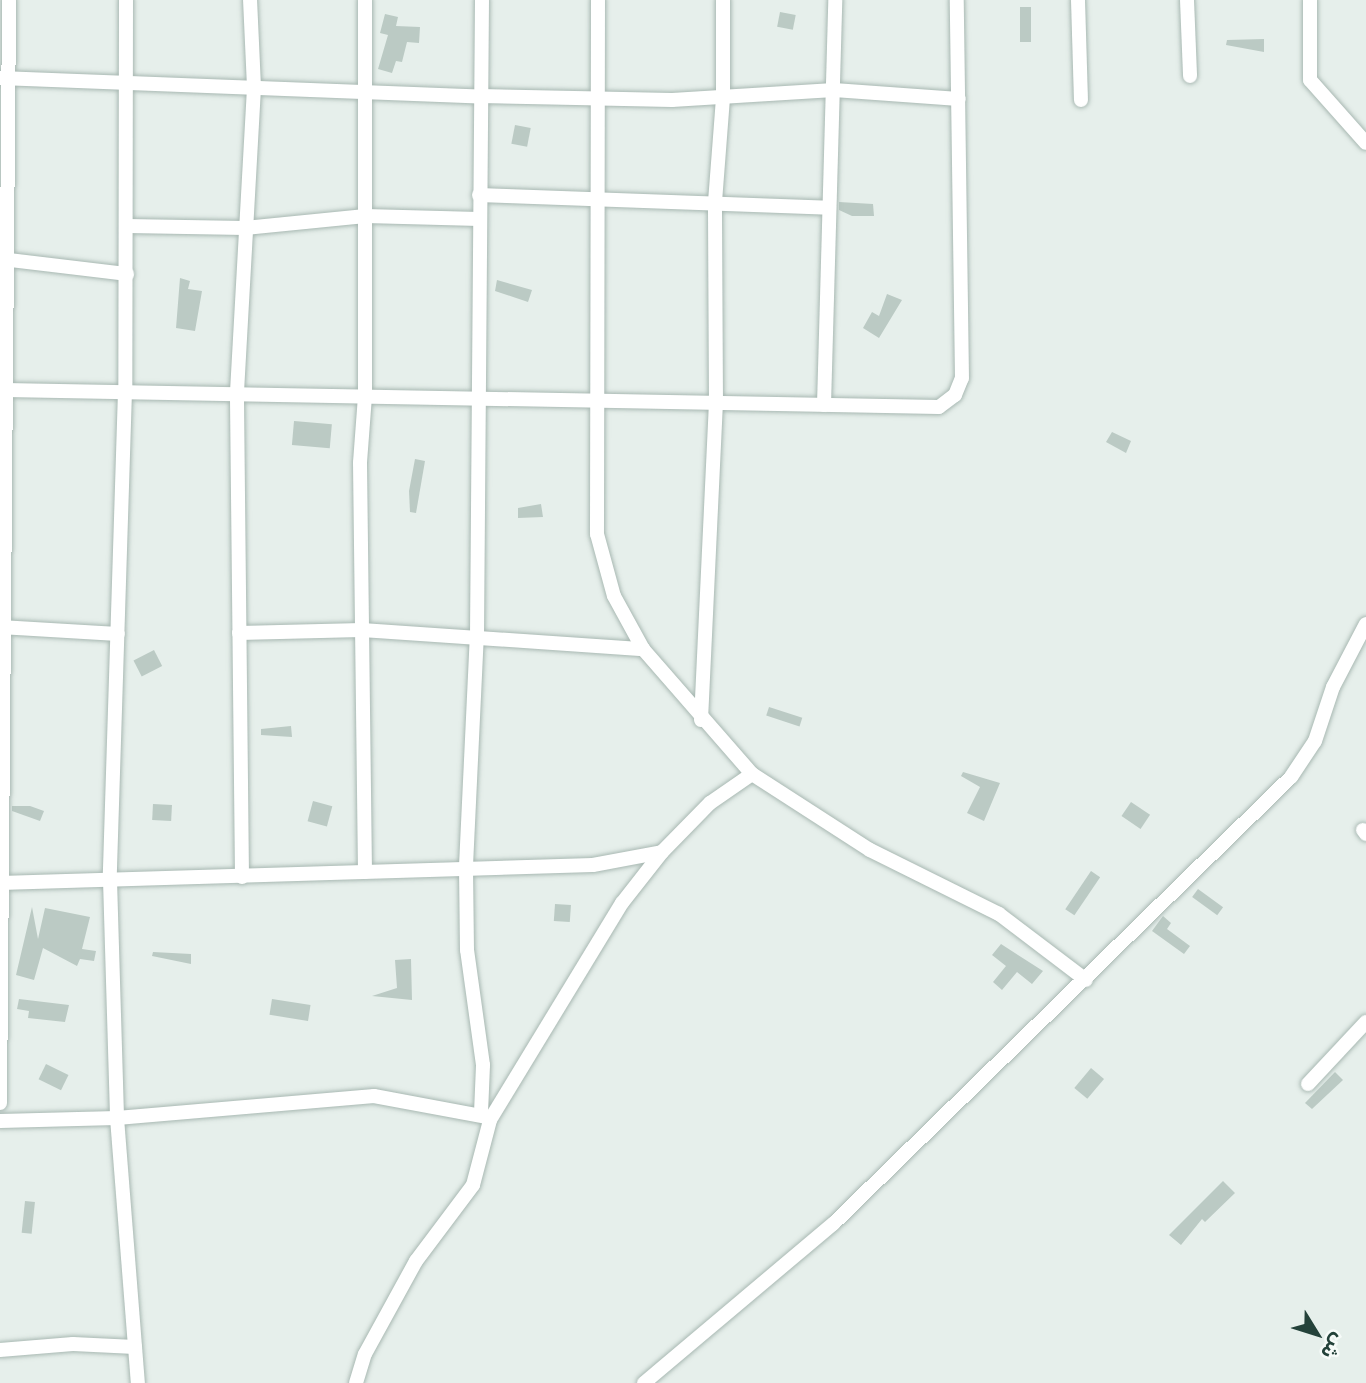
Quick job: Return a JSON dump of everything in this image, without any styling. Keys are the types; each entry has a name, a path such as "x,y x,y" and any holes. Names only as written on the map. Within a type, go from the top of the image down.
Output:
{"street":[{"path":"0,1103 1,430 5,390 3,78 9,0"},
{"path":"126,0 129,85 125,391 110,880 117,1118 138,1383"},
{"path":"242,877 237,392 244,228 254,87 250,0"},
{"path":"365,0 365,396 360,463 365,872"},
{"path":"356,1383 365,1354 416,1261 473,1185 485,1116 483,1065 467,950 466,866 477,636 479,96 482,0"},
{"path":"598,0 597,534 614,596 643,649 701,720 752,774 870,850 999,914 1086,980"},
{"path":"701,720 716,404 715,202 723,98 723,0"},
{"path":"824,405 835,0"},
{"path":"5,390 599,398 716,404 939,407 955,395 962,378 957,0"},
{"path":"1078,0 1081,100"},
{"path":"1187,0 1190,76"},
{"path":"1310,0 1310,80 1366,143"},
{"path":"3,78 129,85 365,89 479,96 723,98 834,90 959,99"},
{"path":"479,195 829,208"},
{"path":"127,226 244,228 365,216 479,219"},
{"path":"4,259 127,274"},
{"path":"644,1383 834,1224 1291,777 1315,741 1333,687 1366,624"},
{"path":"1,627 118,634"},
{"path":"239,633 362,630 643,649"},
{"path":"485,1116 622,903 662,852 710,803 752,774"},
{"path":"1,883 242,877 466,866 593,865 662,852"},
{"path":"1308,1084 1366,1023"},
{"path":"0,1121 117,1118 374,1096 485,1116"},
{"path":"0,1349 73,1344 135,1347"}],"building":[{"path":"1020,7 1031,7 1031,42 1020,42"},
{"path":"780,12 796,15 793,30 777,27"},
{"path":"385,14 398,17 396,26 420,27 419,43 407,42 402,62 396,61 392,73 378,69 388,35 380,33"},
{"path":"1264,39 1264,52 1226,45 1227,40"},
{"path":"515,125 531,128 527,147 511,144"},
{"path":"839,202 873,204 874,216 852,216 839,210"},
{"path":"180,278 190,281 188,289 202,291 195,331 176,328"},
{"path":"497,280 532,290 528,302 495,291"},
{"path":"887,294 902,300 879,338 863,328 872,312 879,316"},
{"path":"294,421 332,424 330,448 292,445"},
{"path":"1112,432 1131,441 1126,453 1106,442"},
{"path":"415,459 425,461 416,513 410,512 409,491"},
{"path":"541,504 543,517 518,518 518,508"},
{"path":"154,650 162,666 142,676 134,660"},
{"path":"769,707 802,718 800,726 766,716"},
{"path":"291,726 292,737 261,735 261,729"},
{"path":"963,772 1000,783 984,821 967,813 980,787 961,776"},
{"path":"313,801 332,806 327,826 308,821"},
{"path":"1131,802 1150,815 1141,829 1121,816"},
{"path":"153,804 172,805 171,821 152,820"},
{"path":"12,806 30,806 44,811 40,821 12,811"},
{"path":"1091,871 1100,877 1074,915 1065,909"},
{"path":"1198,889 1223,907 1217,915 1192,897"},
{"path":"555,904 571,905 570,922 554,921"},
{"path":"32,907 38,939 45,908 90,917 82,949 96,951 94,961 80,959 77,966 43,948 34,980 16,975"},
{"path":"1163,916 1171,923 1167,929 1190,946 1184,954 1152,931"},
{"path":"1001,944 1043,971 1032,984 1017,972 1002,990 993,982 1006,966 992,955"},
{"path":"153,952 191,954 191,964 152,956"},
{"path":"411,959 412,1000 372,996 397,988 395,960"},
{"path":"19,999 69,1005 65,1022 28,1018 29,1011 17,1009"},
{"path":"272,999 311,1005 308,1021 269,1015"},
{"path":"46,1064 68,1075 61,1090 39,1079"},
{"path":"1091,1068 1104,1079 1087,1099 1074,1088"},
{"path":"1335,1072 1343,1080 1312,1109 1305,1103"},
{"path":"1223,1181 1235,1193 1205,1222 1202,1219 1181,1245 1169,1235"},
{"path":"25,1201 35,1202 32,1234 22,1233"}]}
